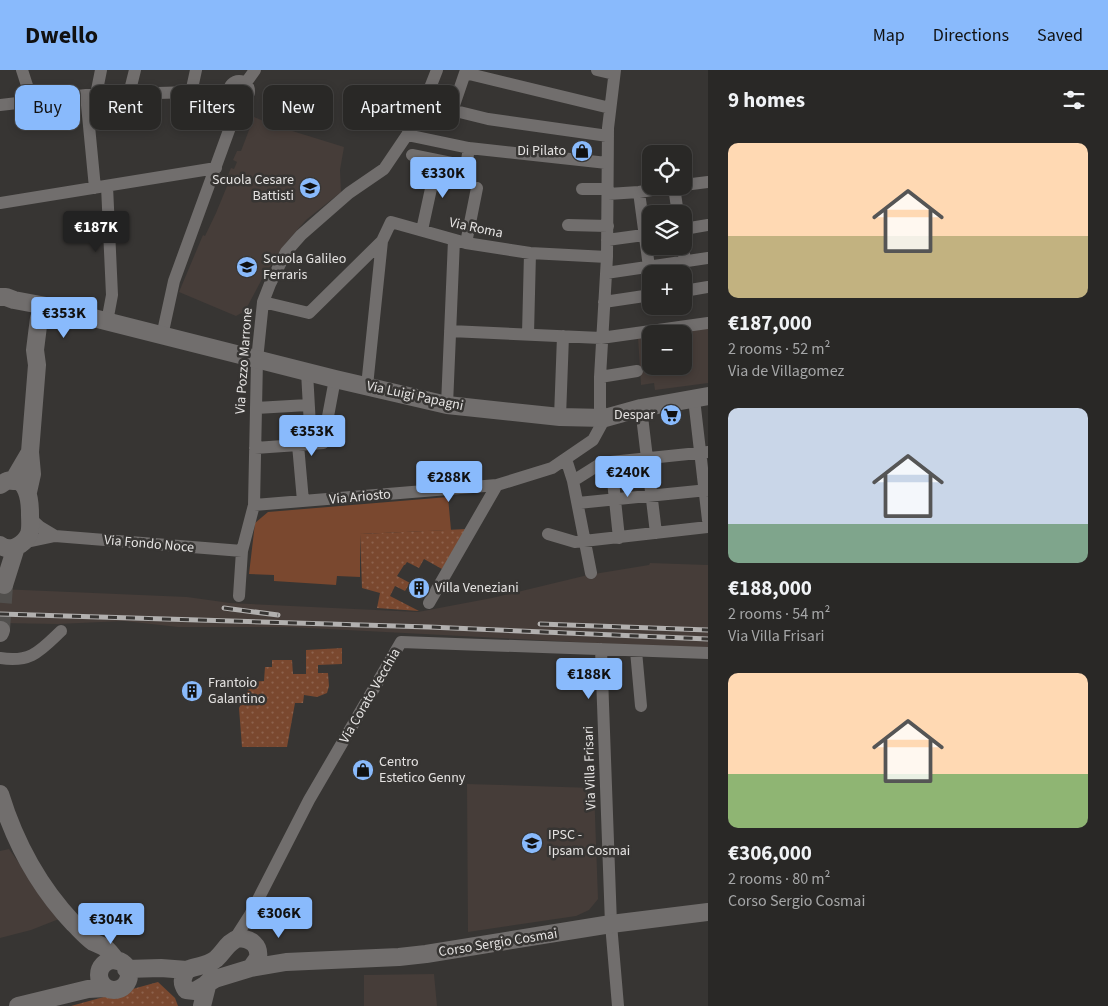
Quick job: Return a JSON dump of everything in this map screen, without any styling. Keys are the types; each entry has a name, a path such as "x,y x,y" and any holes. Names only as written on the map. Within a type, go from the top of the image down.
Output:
{"main road":[{"name":"Via Luigi Papagni","path":"5,301 46,306 257,360 447,405 560,417 604,418"},
{"path":"4,585 12,545 30,531 28,492 32,474 30,452 37,365 47,349 49,320 46,306"},
{"path":"604,418 641,408 701,397"},
{"path":"4,485 30,452"},
{"path":"4,485 23,485 28,492"},
{"path":"0,794 22,852 39,880 69,919 94,943 109,977"},
{"name":"Corso Sergio Cosmai","path":"187,988 195,991 208,982 231,973 286,962 426,954 612,924 708,912"},
{"name":"Corso Sergio Cosmai","path":"234,940 245,939 286,962"},
{"path":"18,1006 109,977 161,968 187,988 234,940"},
{"path":"251,968 258,958 255,946"},
{"path":"202,1006 208,982"}],"street":[{"path":"22,70 27,85"},
{"path":"95,85 101,70"},
{"path":"131,85 135,70"},
{"path":"193,85 196,70"},
{"path":"234,85 234,83 240,81 245,84 255,70"},
{"name":"Via Pozzo Marrone","path":"239,596 242,551 254,505 257,360 263,302 286,252 301,235 349,193 384,169 407,135 424,102 436,70"},
{"path":"597,70 615,72 608,136 608,240 601,338 600,410 604,418"},
{"path":"459,89 466,72 610,108"},
{"path":"0,105 15,103"},
{"path":"459,113 488,119 608,136"},
{"path":"95,130 112,295 107,322"},
{"path":"162,336 174,281 229,130"},
{"path":"407,135 469,148 607,163"},
{"path":"412,155 466,166 469,148"},
{"path":"422,230 438,161"},
{"path":"0,203 216,168"},
{"path":"692,185 708,182"},
{"path":"447,405 450,331 460,242 477,188"},
{"path":"582,189 608,192 642,192"},
{"path":"639,192 642,206"},
{"name":"Via Roma","path":"263,302 309,312 382,241 391,222 460,242 530,252 607,256"},
{"path":"568,225 608,226"},
{"path":"692,228 708,225"},
{"path":"608,240 642,235"},
{"path":"367,386 382,241"},
{"path":"528,334 530,252"},
{"path":"684,255 685,262"},
{"path":"663,265 708,258"},
{"path":"606,273 642,268"},
{"path":"692,290 708,287"},
{"path":"604,302 642,296"},
{"path":"450,331 601,338 708,323"},
{"path":"560,417 563,336"},
{"path":"600,377 637,371"},
{"path":"307,372 311,444"},
{"path":"303,501 311,444 335,379"},
{"path":"701,397 708,520"},
{"path":"256,408 308,405"},
{"path":"641,408 656,533"},
{"name":"Via Ariosto","path":"254,505 497,485 552,468 593,440 604,418"},
{"path":"255,448 311,444"},
{"path":"573,481 606,463 704,452"},
{"path":"566,459 578,503 591,573"},
{"path":"606,463 614,499 619,538"},
{"path":"429,603 497,485"},
{"path":"578,503 706,490"},
{"name":"Via Fondo Noce","path":"30,518 55,536"},
{"path":"548,534 575,542 708,527"},
{"name":"Via Fondo Noce","path":"12,545 55,536 242,551"},
{"path":"0,658 19,659 37,654 60,631"},
{"name":"Via Corato Vecchia","path":"234,940 250,915 309,800 401,642 708,653"},
{"name":"Via Villa Frisari","path":"601,649 612,924 618,1006"},
{"path":"636,651 641,706"},
{"path":"250,915 255,946"}],"shaded area":[{"path":"254,117 263,121 263,130 289,130 344,147 340,170 341,192 306,220 285,244 262,279 245,311 236,316 179,292 203,235 205,236 216,213 230,179 227,177 231,168 234,169 237,162 233,160 237,151 241,151 249,130 253,130"},
{"path":"708,327 708,383 655,390 654,383 641,385 638,337 642,336 642,375 692,375 692,329"},
{"path":"448,497 451,530 360,534 360,577 337,576 336,585 274,581 274,575 249,574 255,523 268,512"},
{"path":"467,529 442,569 424,559 419,568 407,562 397,576 410,583 405,591 395,586 390,596 419,611 377,608 380,593 362,588 360,534"},
{"path":"650,563 708,565 708,649 289,627 178,627 124,621 58,624 0,623 0,589 187,597 230,603 418,612 492,598 588,575 649,565"},
{"path":"342,648 342,664 318,665 318,673 328,673 329,686 327,693 317,697 304,695 303,703 295,703 287,747 242,747 239,708 252,682 264,681 265,667 272,667 272,660 292,660 293,674 306,674 306,650"},
{"name":"IPSC - Ipsam Cosmai","path":"467,784 594,788 598,899 589,910 576,916 468,932"},
{"path":"9,849 59,919 31,930 0,938 0,851"},
{"path":"434,974 437,1006 364,1006 364,975"},
{"path":"158,982 175,998 178,1006 71,1006"}],"tunnel":[{"path":"1,630 4,585"}],"railway":[{"path":"224,608 278,615"},
{"path":"0,614 429,627 708,639"},
{"path":"540,624 708,630"}],"place":[{"name":"Di Pilato","path":"582,151"},
{"name":"Scuola Cesare Battisti","path":"310,188"},
{"name":"Scuola Galileo Ferraris","path":"247,267"},
{"name":"Despar","path":"671,415"},
{"name":"Villa Veneziani","path":"419,588"},
{"name":"Frantoio Galantino","path":"192,691"},
{"name":"Centro Estetico Genny","path":"363,770"},
{"name":"IPSC - Ipsam Cosmai","path":"532,843"}]}
